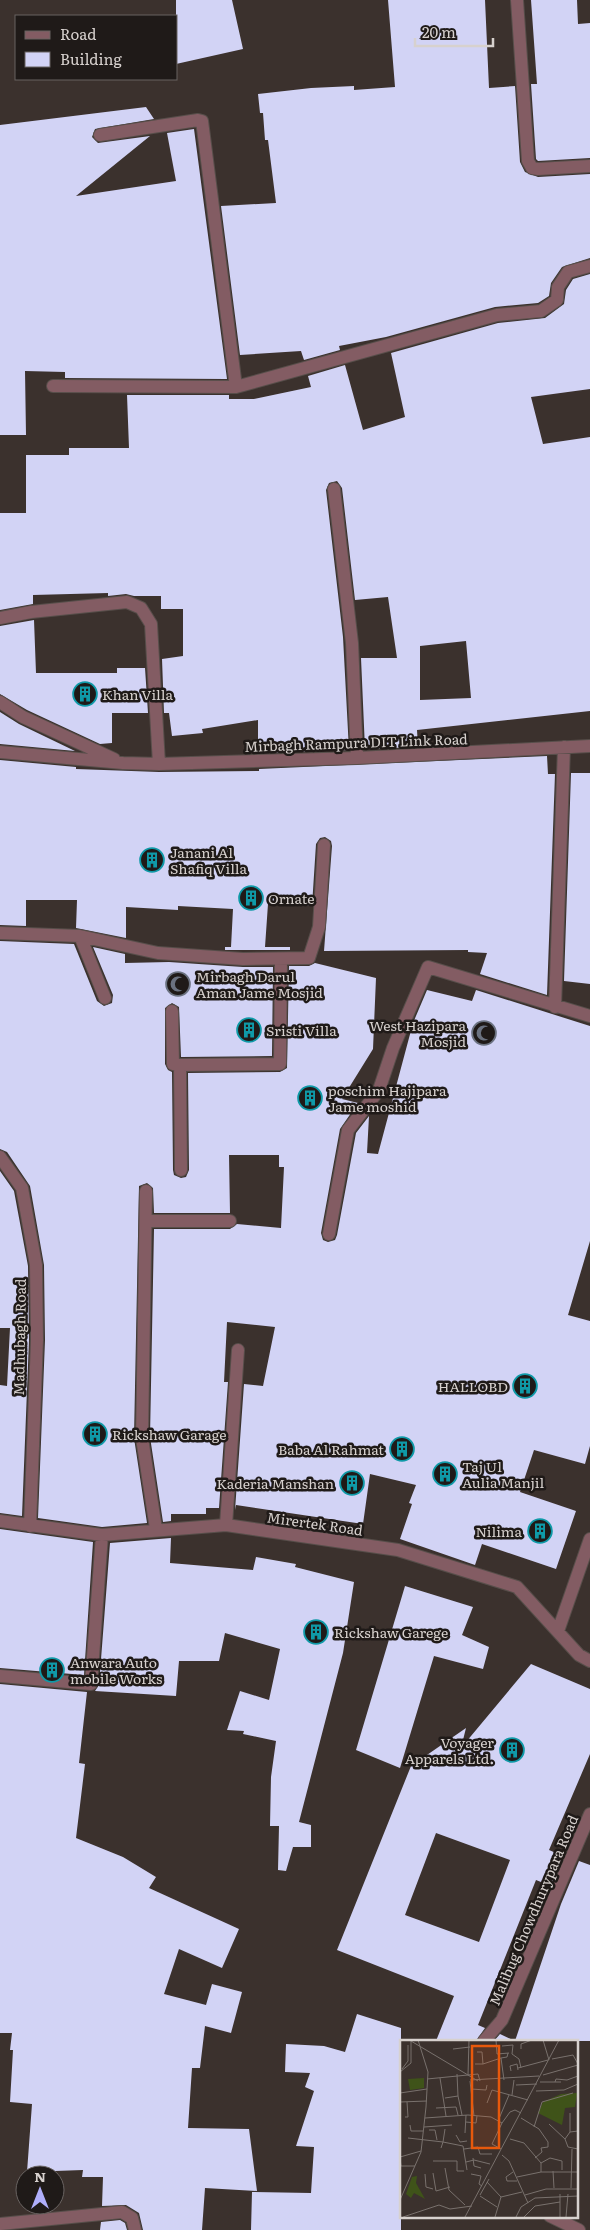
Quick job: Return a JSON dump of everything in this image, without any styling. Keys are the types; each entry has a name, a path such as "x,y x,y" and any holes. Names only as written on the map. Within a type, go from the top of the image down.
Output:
{"street":[{"path":"516,0 528,161 532,168 538,169 590,166"},
{"path":"100,135 198,120 202,121 236,387"},
{"path":"53,386 236,387 497,315 541,311 557,300 558,286 568,272 590,266"},
{"path":"334,489 352,643 357,758"},
{"path":"0,618 31,612 127,602 141,608 152,624 159,764"},
{"name":"Mirbagh Rampura DIT Link Road","path":"0,702 23,717 123,763"},
{"name":"Mirbagh Rampura DIT Link Road","path":"0,752 123,763 159,764 357,758 590,746"},
{"path":"555,1007 564,747"},
{"path":"0,933 80,936 158,953 243,959 309,958 319,927 324,845"},
{"path":"80,936 105,998"},
{"path":"172,1011 173,1064 280,1064 281,958"},
{"path":"329,1234 348,1130 379,1090 394,1048 428,967 555,1007 590,1016"},
{"path":"180,1065 181,1170"},
{"name":"Madhubagh Road","path":"0,1157 22,1188 36,1265 37,1340 30,1526"},
{"path":"146,1191 142,1438 156,1529"},
{"path":"146,1221 230,1221"},
{"path":"226,1525 238,1350"},
{"name":"Mirertek Road","path":"0,1521 102,1535 156,1529 226,1525 398,1550 517,1587 579,1655 590,1661"},
{"path":"0,1676 91,1684 102,1535"},
{"path":"558,1632 590,1539"},
{"name":"Malibug Chowdhurypara Road","path":"485,2040 502,2020 590,1814"},
{"path":"0,2224 122,2212 132,2218 135,2230"},
{"path":"554,2218 579,2230"}],"building":[{"path":"176,0 232,0 243,49 178,64 178,15 176,15"},
{"path":"388,0 485,0 489,88 515,86 520,162 525,172 538,177 590,174 590,258 562,267 551,283 549,296 538,303 495,307 386,337 339,346 340,350 304,360 301,351 240,355 221,206 276,203 268,140 265,140 263,113 260,113 258,94 311,88 354,86 354,90 395,87"},
{"path":"531,0 577,0 578,24 590,23 590,158 538,161 536,159 531,84 537,84"},
{"path":"146,107 154,119 95,129 92,137 98,143 150,136 76,196 176,181 167,133 194,129 227,379 65,378 65,372 25,371 26,435 0,435 0,125"},
{"path":"590,274 590,389 531,397 543,444 590,437 590,711 417,730 418,747 365,749 361,658 397,658 388,597 355,600 342,488 337,481 329,483 326,490 343,637 349,750 258,753 258,720 202,729 203,733 172,736 169,713 164,713 162,659 183,656 183,609 161,609 161,596 134,596 126,594 108,596 108,593 33,595 33,604 0,610 0,513 26,513 26,455 69,455 69,448 129,448 127,395 229,395 229,399 254,399 311,387 308,376 345,365 363,430 405,417 391,353 498,323 545,318 564,304 566,290 573,279","holes":["466,641 471,698 420,700 420,646"]},
{"path":"34,620 36,673 117,673 117,668 145,668 148,713 112,713 112,743 100,744 27,710 0,694 0,626"},
{"path":"0,712 19,724 75,751 0,744"},
{"path":"547,756 548,774 555,774 547,995 480,974 487,953 468,952 468,950 324,951 332,846 331,841 325,837 320,838 316,844 312,906 268,904 265,947 290,947 290,950 225,950 225,947 231,947 233,909 178,906 178,910 126,907 126,938 76,928 77,900 26,900 26,926 0,925 0,760 76,767 76,769 159,772 259,771 259,769"},
{"path":"571,773 590,773 590,984 564,981"},
{"path":"0,941 74,944 97,1001 104,1006 112,1003 113,995 93,947 125,954 125,963 169,962 273,967 272,1056 181,1057 179,1007 172,1003 165,1008 165,1064 168,1070 172,1072 173,1170 174,1175 181,1178 186,1177 189,1170 188,1073 280,1072 287,1068 289,966 309,966 315,963 376,978 373,1049 342,1099 358,1103 340,1129 321,1233 323,1240 328,1242 335,1240 337,1235 356,1133 369,1116 367,1153 378,1154 413,1023 427,990 472,1001 476,990 590,1026 590,1241 568,1315 590,1321 590,1446 585,1464 534,1450 520,1492 576,1511 556,1569 482,1544 475,1565 400,1539 412,1504 409,1503 416,1485 370,1474 363,1524 236,1505 235,1510 244,1384 263,1386 275,1327 227,1322 224,1382 228,1382 219,1508 206,1508 206,1514 171,1514 171,1521 163,1522 150,1437 154,1229 230,1229 237,1224 281,1228 284,1167 279,1167 279,1155 229,1155 230,1213 154,1213 153,1188 147,1183 139,1186 134,1438 147,1523 102,1527 38,1518 45,1340 44,1265 30,1186 7,1152 0,1149"},
{"path":"0,1171 14,1191 28,1266 29,1340 22,1516 0,1513 0,1385 7,1386 10,1328 0,1328"},
{"path":"0,1529 93,1542 84,1675 0,1668"},
{"path":"171,1538 170,1563 253,1570 256,1557 296,1564 295,1567 354,1582 343,1653 299,1822 311,1825 311,1847 293,1847 286,1871 278,1870 279,1826 270,1826 271,1777 276,1741 243,1734 244,1731 227,1730 240,1691 269,1700 280,1649 225,1633 219,1661 179,1661 176,1696 95,1691 99,1685 110,1543"},
{"path":"405,1586 473,1607 462,1635 489,1647 483,1669 434,1656 400,1768 356,1750"},
{"path":"531,1664 590,1689 590,1754 549,1850 563,1856 551,1886 536,1880 478,2025 485,2028 477,2040 436,2040 454,1996 337,1950 411,1766 466,1728 461,1748","holes":["436,1833 510,1860 479,1942 405,1915"]},
{"path":"0,1684 87,1692 79,1763 85,1764 76,1838 123,1857 156,1877 149,1888 239,1929 222,1968 179,1949 164,1994 206,2005 212,1984 242,1992 231,2033 205,2026 200,2068 192,2068 188,2128 249,2129 257,2191 205,2188 202,2230 143,2230 139,2213 126,2205 102,2206 103,2177 82,2177 83,2170 65,2171 65,2165 28,2165 32,2104 10,2102 13,2050 10,2050 12,2033 0,2033"},
{"path":"579,1861 590,1865 590,2041 515,2040 561,1904"},
{"path":"357,2014 401,2028 401,2230 251,2230 252,2192 311,2193 314,2147 296,2146 314,2091 305,2087 310,2073 285,2072 286,2044 324,2046 345,2052"},
{"path":"500,2034 513,2040 495,2040"},
{"path":"120,2220 125,2223 127,2230 100,2230 101,2222"}],"place":[{"name":"Khan Villa","path":"85,694"},
{"name":"Janani Al Shafiq Villa","path":"152,860"},
{"name":"Ornate","path":"251,898"},
{"name":"Mirbagh Darul Aman Jame Mosjid","path":"178,984"},
{"name":"Sristi Villa","path":"249,1030"},
{"name":"West Hazipara Mosjid","path":"484,1033"},
{"name":"poschim Hajipara Jame moshid","path":"310,1098"},
{"name":"HALLOBD","path":"525,1386"},
{"name":"Rickshaw Garage","path":"95,1434"},
{"name":"Baba Al Rahmat","path":"402,1449"},
{"name":"Taj Ul Aulia Manjil","path":"445,1474"},
{"name":"Kaderia Manshan","path":"352,1483"},
{"name":"Nilima","path":"540,1531"},
{"name":"Rickshaw Garege","path":"316,1632"},
{"name":"Anwara Auto mobile Works","path":"52,1670"},
{"name":"Voyager Apparels Ltd.","path":"512,1750"}]}
